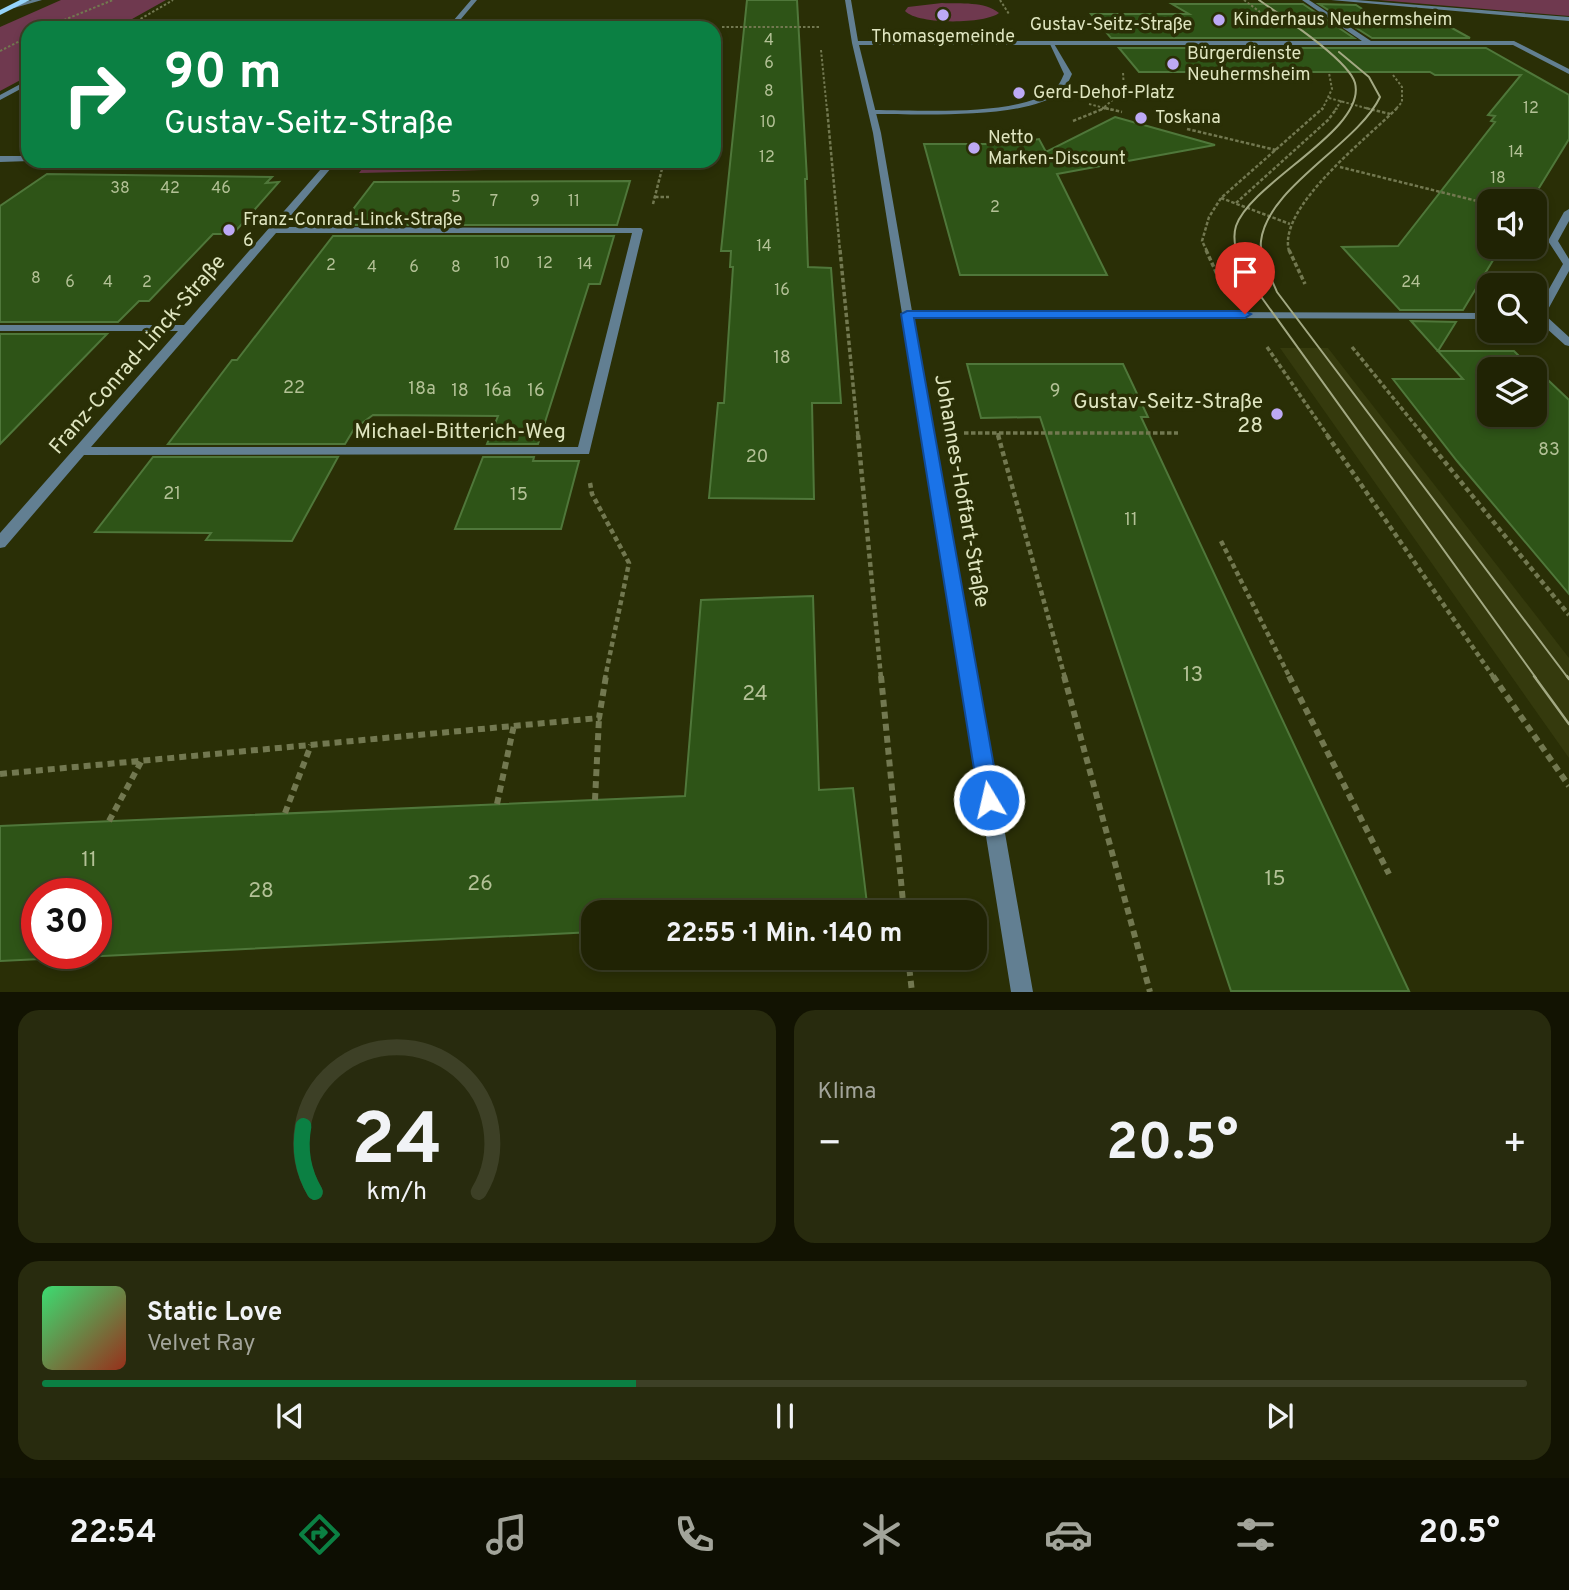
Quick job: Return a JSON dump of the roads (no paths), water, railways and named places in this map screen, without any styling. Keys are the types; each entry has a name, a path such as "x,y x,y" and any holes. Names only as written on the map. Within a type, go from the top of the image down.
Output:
{"main road":[{"path":"0,13 26,0"}],"street":[{"path":"14,6 39,0"},
{"path":"456,21 474,0"},
{"name":"Johannes-Hoffart-Straße","path":"848,0 855,43 873,112 1022,992"},
{"path":"1305,0 1369,43"},
{"path":"1334,0 1569,19"},
{"path":"456,21 691,21"},
{"name":"Gustav-Seitz-Straße","path":"855,43 1514,43 1569,72"},
{"path":"873,112 969,110 1013,106 1052,94 1063,87 1068,74 1051,43"},
{"path":"0,98 21,86"},
{"path":"0,159 21,159"},
{"name":"Franz-Conrad-Linck-Straße","path":"0,543 327,168"},
{"path":"1547,299 1568,262 1553,241 1569,212"},
{"name":"Michael-Bitterich-Weg","path":"78,452 584,451 639,230 273,230"},
{"path":"907,314 1477,316"},
{"path":"1547,324 1569,343"},
{"path":"0,328 187,328"}],"tram line":[{"path":"1259,0 1328,51 1350,73 1355,83 1354,101 1344,119 1327,137 1263,191 1246,209 1236,226 1235,244 1244,273 1536,678"},
{"path":"1339,52 1369,77 1380,97 1353,132 1279,202 1267,221 1261,241 1266,267 1277,292 1568,678"},
{"path":"1534,676 1569,724"}],"place":[{"name":"Thomasgemeinde","path":"943,15"},
{"name":"Kinderhaus Neuhermsheim","path":"1219,20"},
{"name":"Bürgerdienste Neuhermsheim","path":"1173,64"},
{"name":"Gerd-Dehof-Platz","path":"1019,93"},
{"name":"Toskana","path":"1141,118"},
{"name":"Netto Marken-Discount","path":"974,148"},
{"name":"Franz-Conrad-Linck-Straße 6","path":"229,230"},
{"name":"Gustav-Seitz-Straße 28","path":"1277,414"}]}
